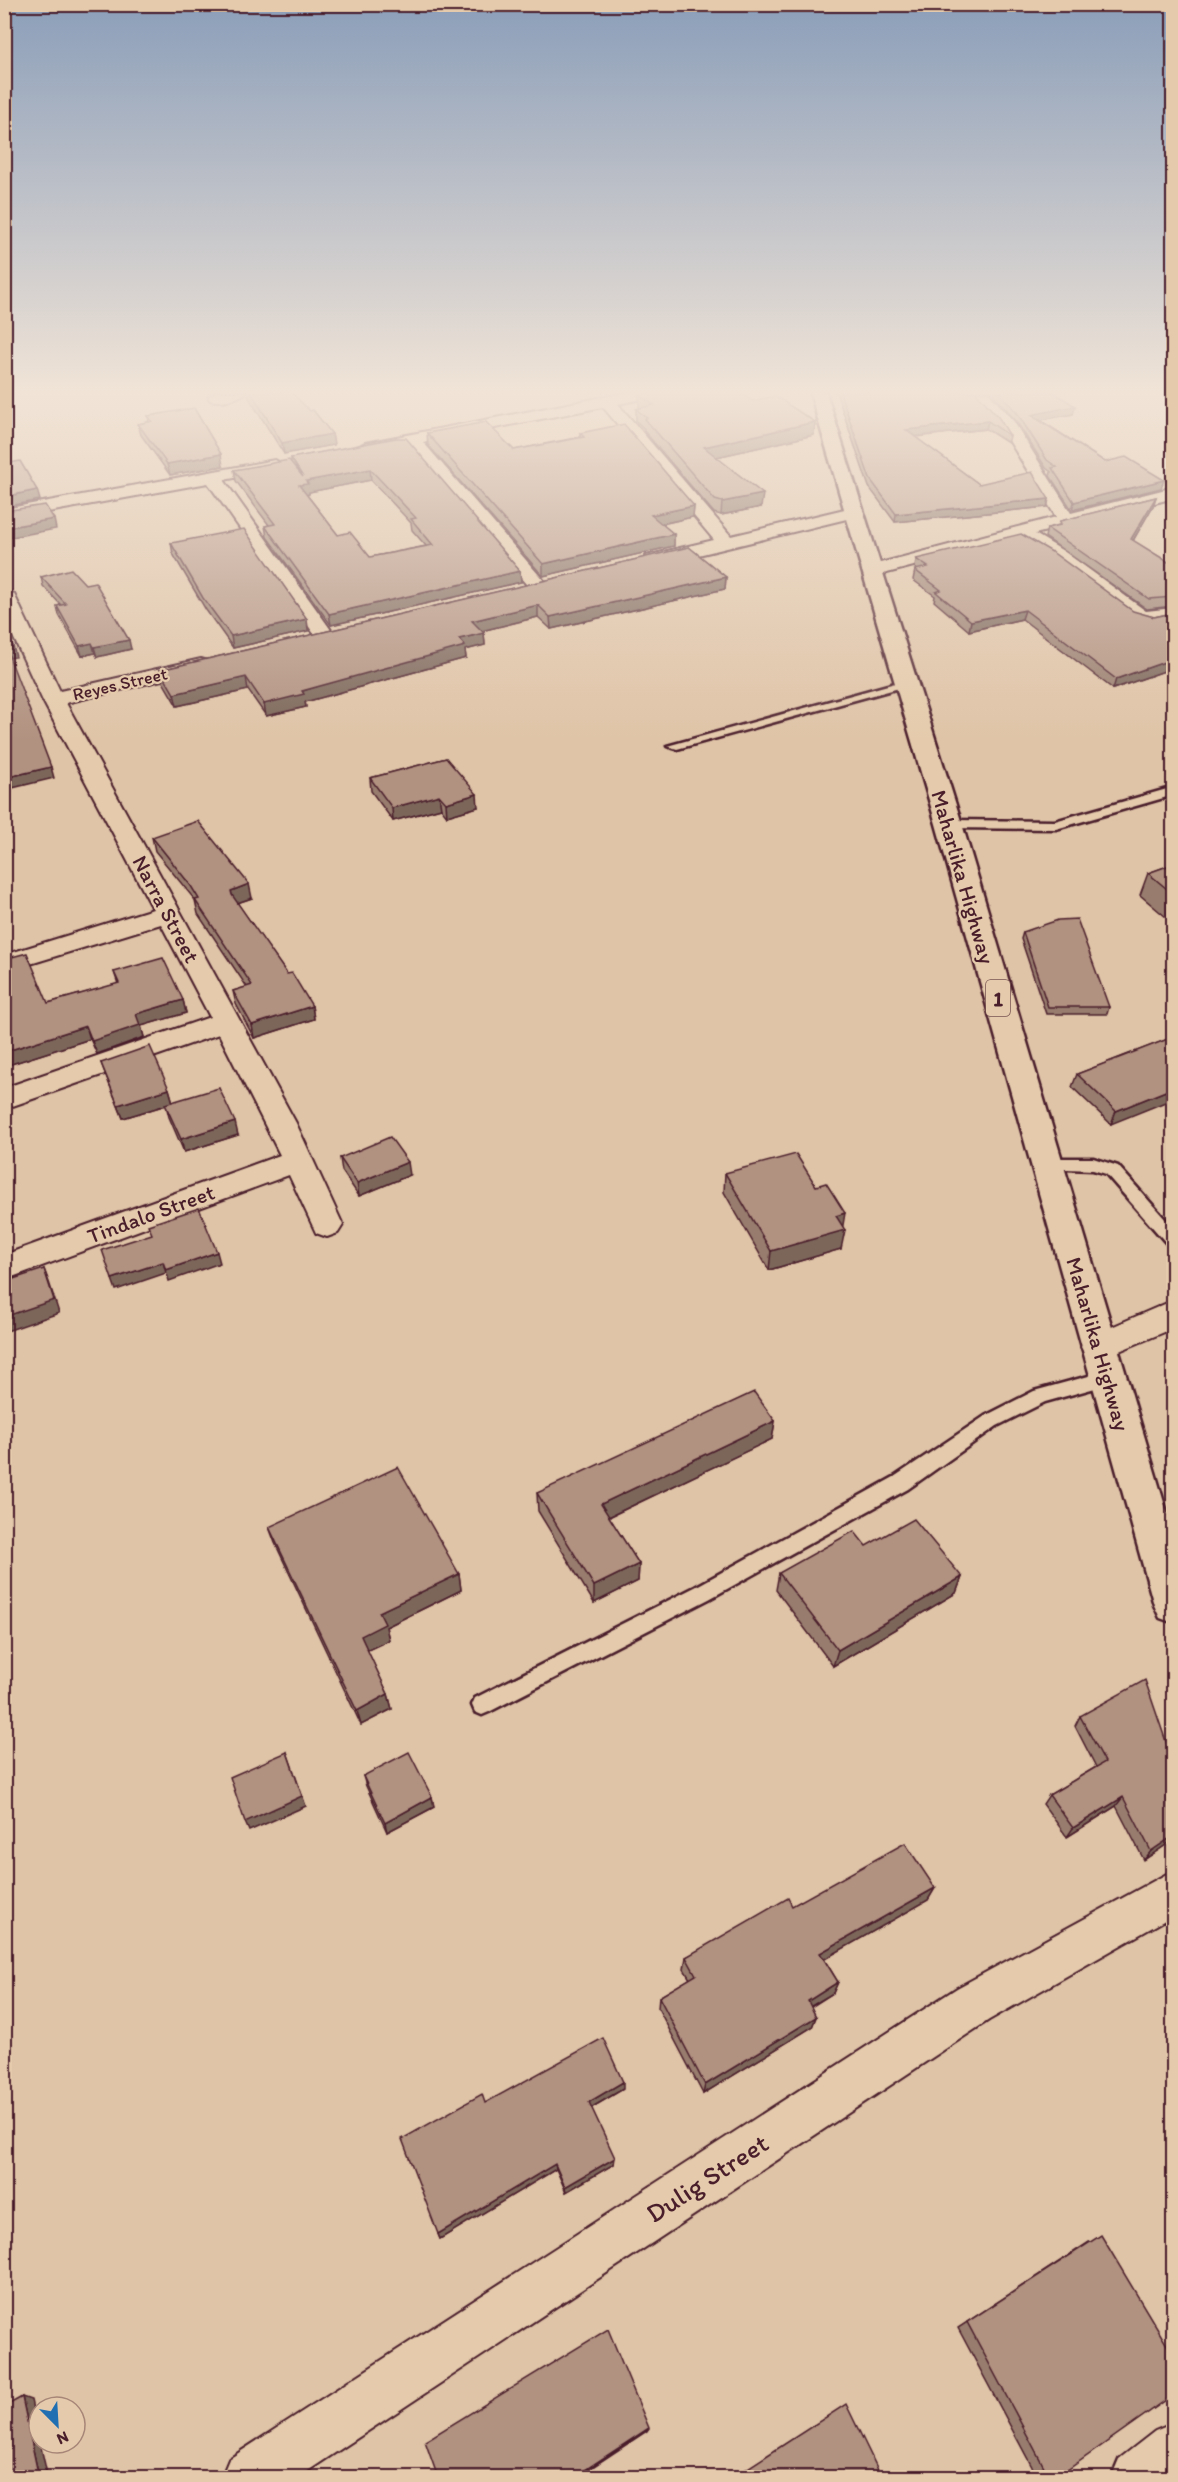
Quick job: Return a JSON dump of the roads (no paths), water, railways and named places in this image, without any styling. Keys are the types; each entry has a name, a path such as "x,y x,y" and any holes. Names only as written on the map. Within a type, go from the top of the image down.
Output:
{"highway":[{"name":"Maharlika Highway","path":"853,508 949,824 1173,1605"}],"street":[{"path":"4,515 43,508"},
{"path":"235,508 326,637"},
{"path":"471,508 539,587"},
{"path":"698,508 727,543"},
{"path":"1059,508 1067,521"},
{"path":"872,572 1115,508"},
{"path":"639,564 854,512"},
{"path":"1021,534 1066,561 1139,615 1152,618 1173,614"},
{"path":"516,592 561,582"},
{"name":"Narra Street","path":"4,594 53,699 227,1021 298,1160 327,1225"},
{"path":"303,642 348,631"},
{"name":"Reyes Street","path":"53,699 224,660"},
{"path":"4,964 168,913"},
{"path":"4,1099 227,1021"},
{"name":"Tindalo Street","path":"4,1268 298,1160"},
{"path":"1103,1363 1173,1313"},
{"name":"Dulig Street","path":"248,2478 973,2004 1173,1891"},
{"path":"1138,2478 1173,2450"}],"lane":[{"path":"674,746 906,683"},
{"path":"949,824 1056,825 1173,791"},
{"path":"1046,1164 1093,1164 1112,1170 1173,1241"},
{"path":"482,1705 702,1593 890,1489 991,1421 1103,1363"}]}
